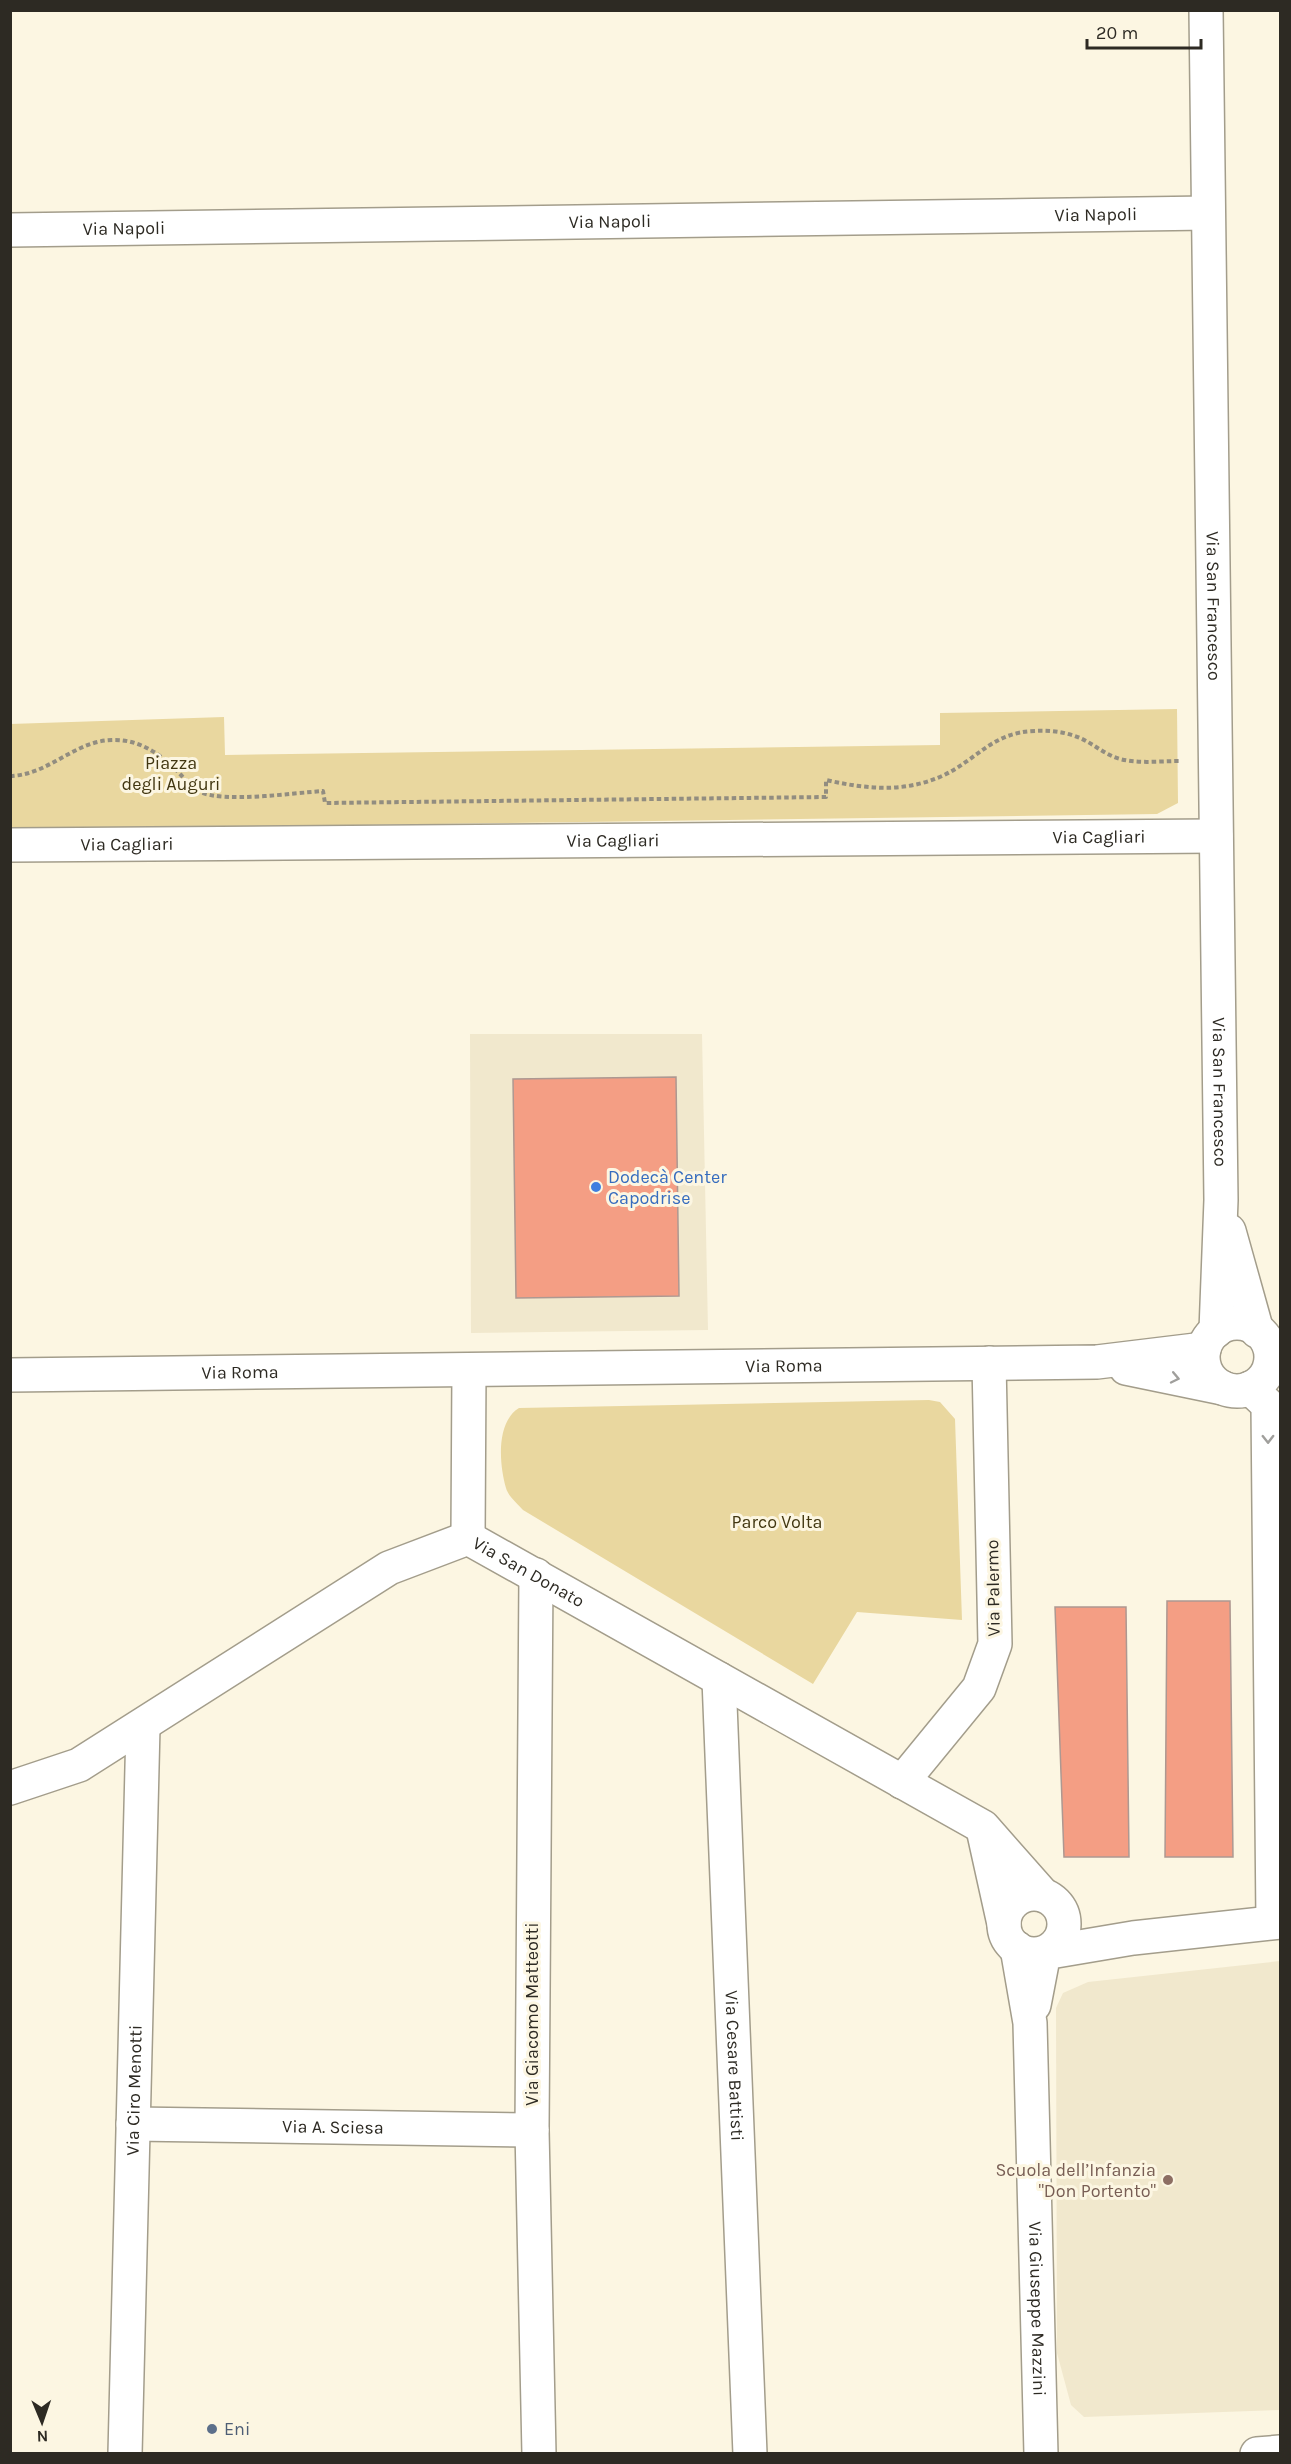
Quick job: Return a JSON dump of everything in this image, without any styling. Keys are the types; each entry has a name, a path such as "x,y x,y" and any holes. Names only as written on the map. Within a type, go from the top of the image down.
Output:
{"street":[{"name":"Via San Francesco","path":"1206,10 1221,1200 1210,1340"},
{"name":"Via Napoli","path":"10,230 1208,213"},
{"name":"Via Cagliari","path":"10,845 1216,836"},
{"name":"Via San Francesco","path":"1221,1200 1269,1342"},
{"path":"1022,1942 1133,1938 1277,1922 1268,1405 1253,1385 1209,1376 1203,1358 1210,1340 1236,1324 1269,1342 1270,1367 1253,1385"},
{"name":"Via Roma","path":"1097,1362 1210,1340"},
{"name":"Via Roma","path":"10,1375 1097,1362 1253,1385"},
{"name":"Via Palermo","path":"902,1782 979,1688 994,1644 988,1363"},
{"path":"468,1538 469,1370"},
{"name":"Via San Donato","path":"10,1788 79,1765 143,1727 389,1568 468,1538 983,1827 1053,1906"},
{"name":"Via Giacomo Matteotti","path":"536,1575 531,2130 538,2454"},
{"name":"Via Cesare Battisti","path":"719,1679 750,2454"},
{"name":"Via Ciro Menotti","path":"125,2454 143,1727"},
{"path":"983,1827 1022,1942"},
{"path":"1022,1942 1007,1910 1016,1899 1033,1894 1053,1906 1133,1938"},
{"path":"1022,1942 1058,1942 1064,1928 1053,1906"},
{"name":"Via Giuseppe Mazzini","path":"1022,1942 1030,2023 1041,2454"},
{"name":"Via A. Sciesa","path":"134,2124 531,2130"},
{"path":"1257,2454 1281,2452"}],"path":[{"path":"10,776 26,776 49,767 68,754 92,744 113,740 139,744 163,756 198,792 218,797 323,791 325,803 825,797 826,780 872,789 894,789 943,776 1000,738 1035,731 1057,731 1079,738 1118,758 1133,762 1215,760"}],"shaded area":[{"path":"470,1034 702,1034 708,1330 471,1333"},
{"name":"Scuola dell’Infanzia \"Don Portento\"","path":"1280,1961 1280,2410 1084,2417 1071,2405 1057,2353 1056,2008 1063,1993 1088,1982"}],"green space":[{"name":"Piazza degli Auguri","path":"1177,709 1178,803 1157,814 11,830 10,724 224,717 225,755 940,745 940,713"},
{"name":"Parco Volta","path":"929,1400 940,1402 955,1419 962,1620 857,1612 813,1684 523,1510 506,1488 502,1467 503,1433 506,1423 519,1408"}],"building":[{"name":"Dodecà Center Capodrise","path":"676,1077 679,1296 516,1298 513,1079"},
{"path":"1167,1601 1230,1601 1233,1857 1165,1857"},
{"path":"1055,1607 1126,1607 1129,1857 1064,1857"}],"place":[{"name":"Dodecà Center Capodrise","path":"596,1187"},
{"name":"Scuola dell’Infanzia \"Don Portento\"","path":"1168,2180"},
{"name":"Eni","path":"212,2429"}]}
